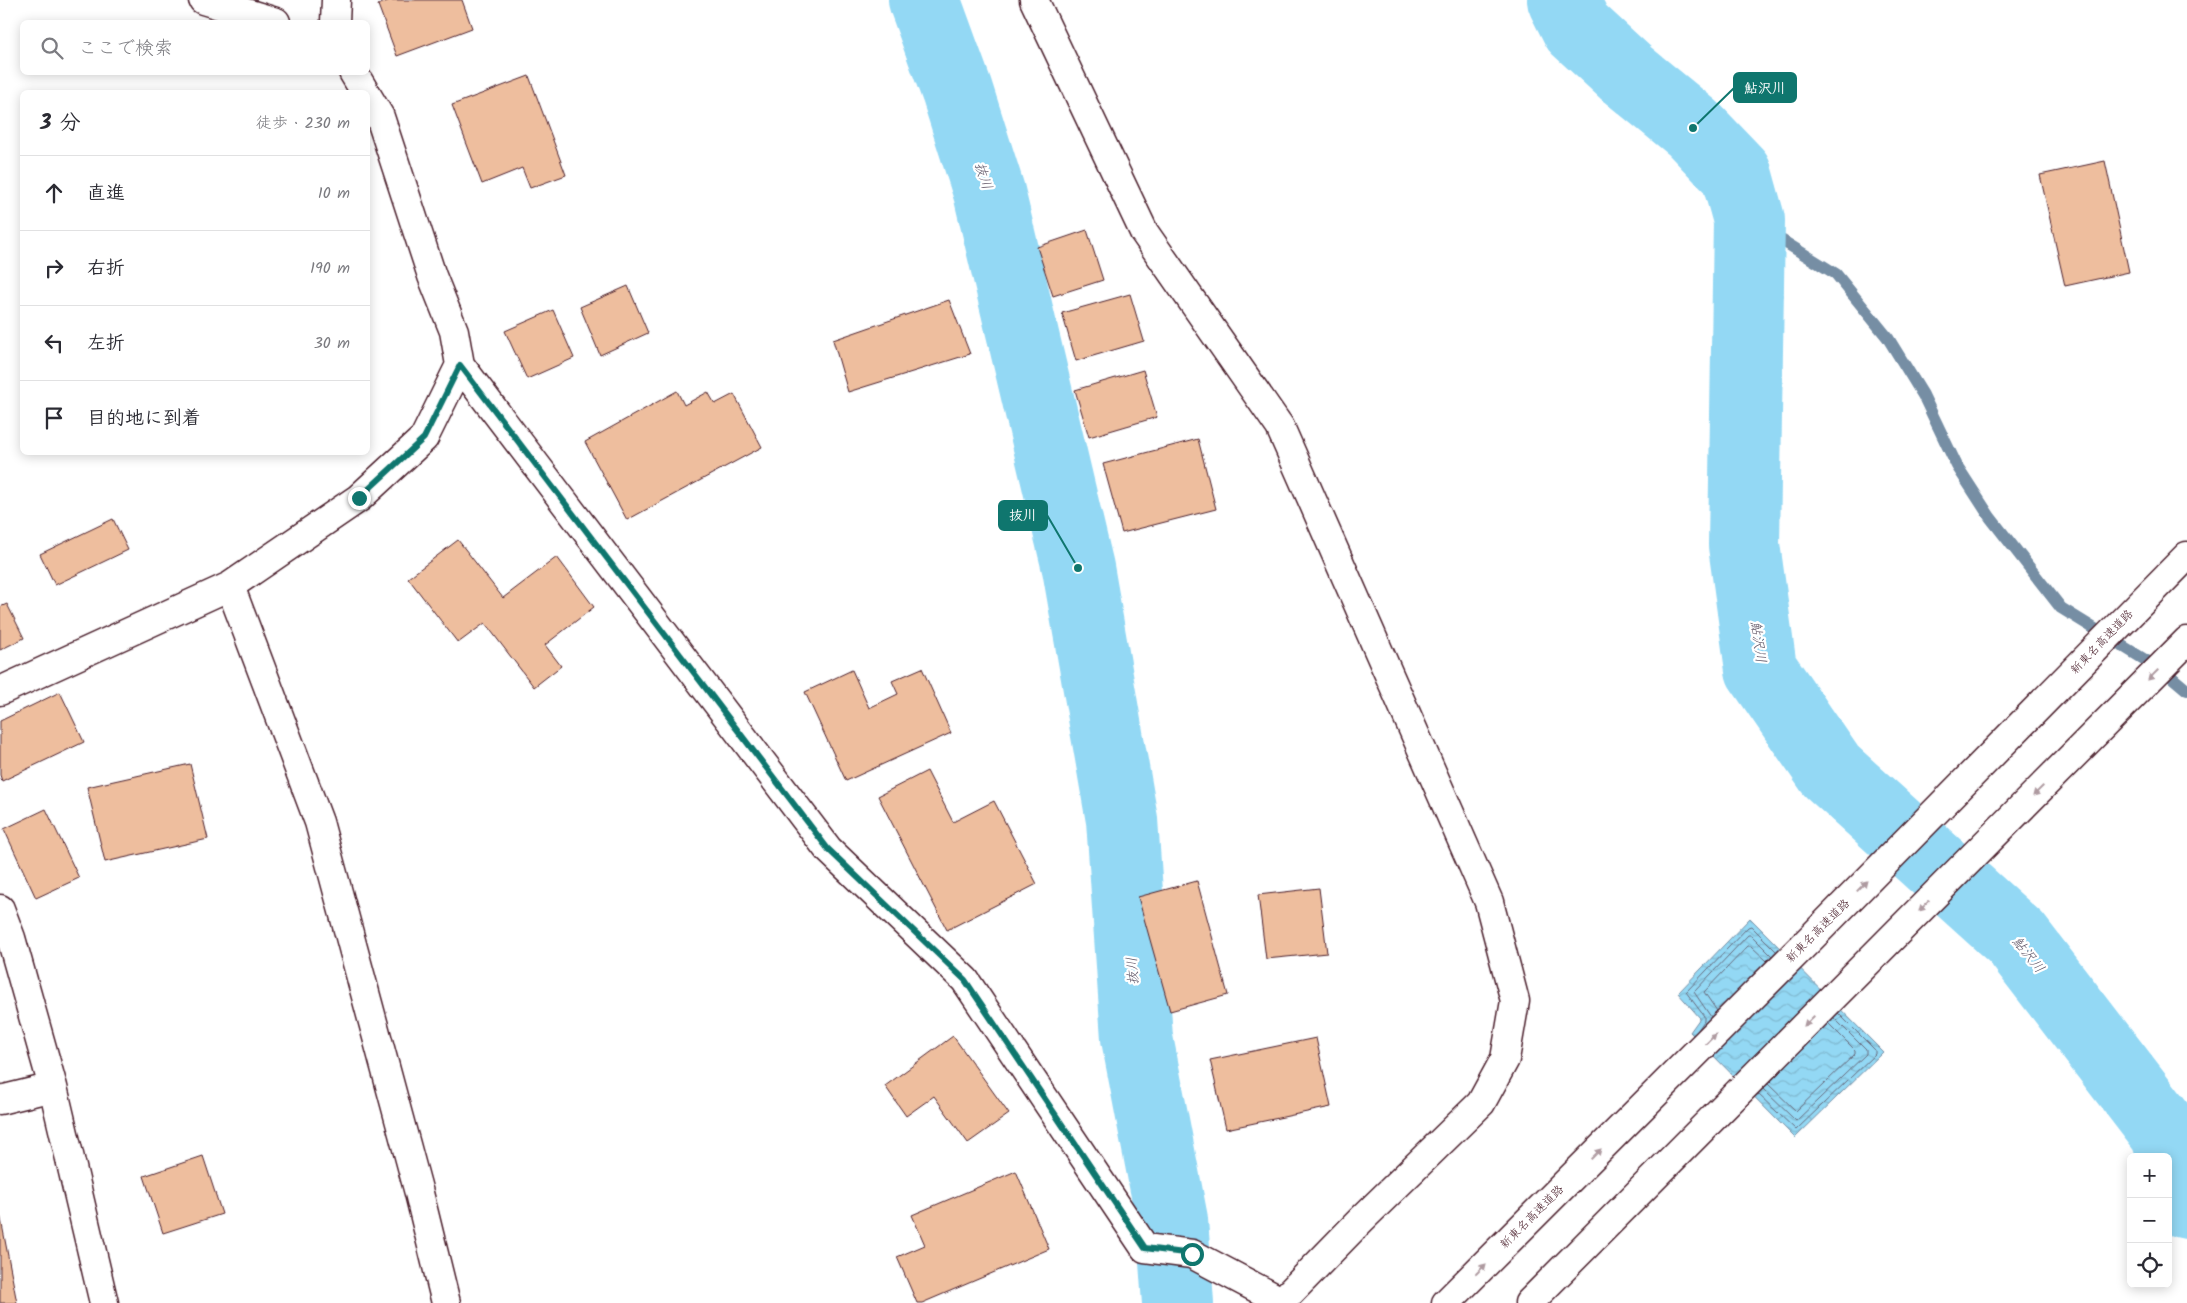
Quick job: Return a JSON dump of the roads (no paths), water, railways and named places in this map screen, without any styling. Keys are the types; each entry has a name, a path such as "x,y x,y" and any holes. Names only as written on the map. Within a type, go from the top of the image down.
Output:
{"main road":[{"path":"204,0 269,20"},
{"path":"335,20 336,0"},
{"path":"370,100 380,117 432,276 454,330 460,365 828,849 965,980 1145,1248 1192,1254 1281,1302 1482,1103 1505,1059 1515,1001 1489,902 1280,427 1144,232 1034,0"},
{"path":"355,75 364,90"},
{"path":"0,691 230,586 359,498 424,438 460,365"},
{"name":"新東名高速道路","path":"1446,1303 1812,937 2187,556"},
{"path":"230,586 319,822 419,1193 446,1303"},
{"path":"1529,1303 2187,640"},
{"path":"0,910 11,938 53,1087 104,1303"},
{"path":"0,1100 53,1087"}],"water":[{"path":"1750,918 1883,1052 1795,1138 1690,1032 1700,1018 1678,993"}],"waterway":[{"name":"抜川","path":"924,0 957,91 989,192 1078,568 1122,820 1137,1038 1172,1220 1178,1303"},
{"name":"鮎沢川","path":"1563,0 1577,28 1627,74 1693,128 1736,173 1749,220 1744,545 1761,669 1831,771 2016,938 2166,1133 2187,1203"},
{"path":"1749,220 1836,274 1888,338 1923,395 1957,466 1990,517 2061,608 2168,674 2187,690"}],"place":[{"name":"鮎沢川","path":"1693,128"},
{"name":"抜川","path":"1078,568"}]}
